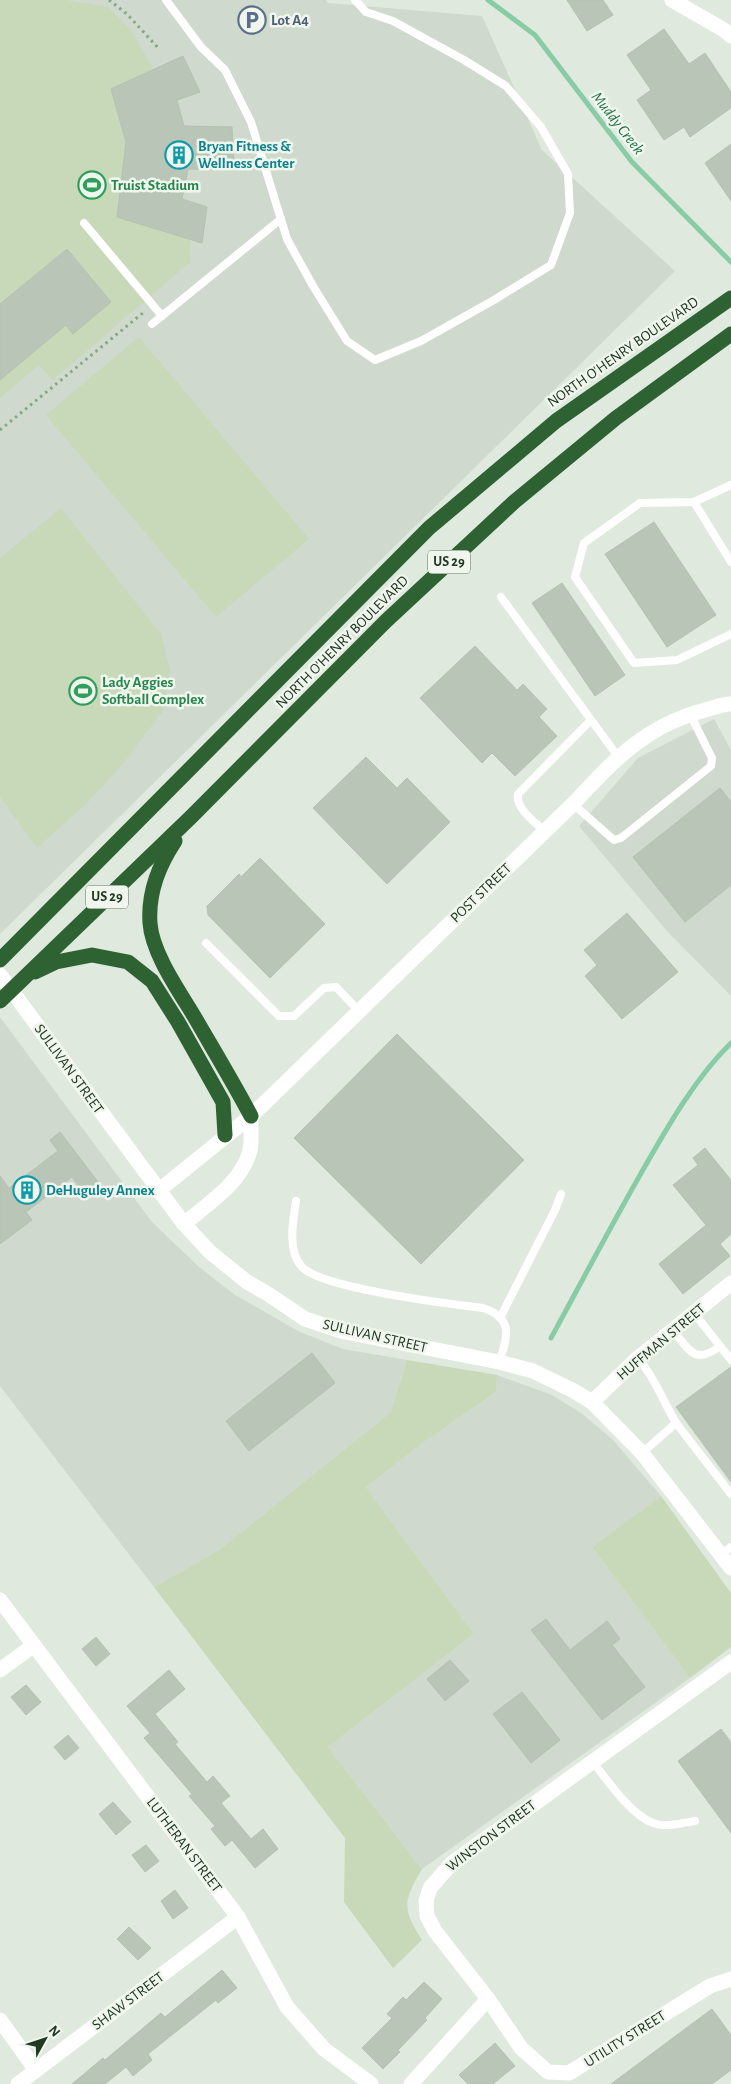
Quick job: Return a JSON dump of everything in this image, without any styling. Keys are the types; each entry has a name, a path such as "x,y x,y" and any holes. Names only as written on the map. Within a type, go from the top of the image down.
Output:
{"highway":[{"name":"NORTH O'HENRY BOULEVARD","path":"0,960 429,528 556,421 731,298"},
{"name":"NORTH O'HENRY BOULEVARD","path":"0,1001 191,817 386,621 514,502 616,418 731,334"},
{"path":"191,817 165,855 152,891 150,925 162,962 232,1080 251,1116"},
{"path":"23,978 56,962 92,955 128,962 152,981 183,1030 223,1102 225,1135"}],"street":[{"path":"672,0 731,36"},
{"name":"POST STREET","path":"158,1191 225,1135 251,1116 639,740 680,717 731,704"},
{"name":"SULLIVAN STREET","path":"0,975 184,1224 210,1252 246,1282 268,1294 305,1319 344,1332 500,1362 533,1371 556,1381 592,1402 642,1453 726,1550 731,1568"},
{"path":"184,1224 226,1188 242,1170 250,1153 251,1116"},
{"name":"HUFFMAN STREET","path":"592,1402 638,1358 731,1283"},
{"name":"LUTHERAN STREET","path":"0,1600 238,1917 286,2007 324,2049 371,2084"},
{"path":"0,1670 34,1645"},
{"name":"WINSTON STREET","path":"488,1999 435,1931 427,1916 426,1901 430,1888 452,1863 731,1662"},
{"name":"SHAW STREET","path":"18,2084 238,1917"},
{"name":"UTILITY STREET","path":"488,1999 521,2048 548,2072 569,2073 710,1986 731,1979"},
{"path":"411,2084 488,1999"},
{"path":"0,2020 36,2070"}],"lane":[{"path":"166,0 201,48 225,70 251,122 287,239 347,341 374,360 421,341 551,265 570,213 568,174 541,127 506,86 464,60 393,21 366,12 355,0"},
{"path":"152,324 281,219"},
{"path":"84,223 162,316"},
{"path":"731,485 694,502 640,503 584,544 576,576 634,663 676,660 731,634"},
{"path":"694,502 731,562"},
{"path":"501,597 619,758"},
{"path":"573,804 614,840 621,838 711,766 712,758 690,714"},
{"path":"544,831 522,809 517,799 518,794 591,720"},
{"path":"206,943 279,1016 294,1016 324,988 336,987 359,1011"},
{"path":"500,1318 556,1210 561,1194"},
{"path":"296,1201 292,1231 294,1249 296,1260 308,1272 346,1286 483,1308 494,1312 506,1329 507,1338 500,1362"},
{"path":"694,1313 731,1360"},
{"path":"673,1330 691,1353 701,1356 711,1353 720,1346"},
{"path":"638,1358 649,1370 658,1386 664,1403 676,1423 731,1494"},
{"path":"642,1453 676,1423"},
{"path":"593,1762 634,1811 652,1823 670,1826 695,1821"}],"path":[{"path":"109,0 127,14 160,50"},
{"path":"0,430 147,310"}],"shaded area":[{"path":"0,0 326,0 328,3 482,16 542,150 675,271 0,934"},
{"path":"714,719 731,750 731,996 667,931 579,826 638,758"},
{"path":"0,1017 152,1222 199,1267 235,1295 300,1332 343,1349 407,1360 391,1412 219,1550 154,1587 0,1386"},
{"path":"497,1375 552,1395 581,1413 612,1439 661,1496 592,1547 690,1678 422,1869 328,1747 474,1634 366,1487 420,1445 496,1392"}],"green space":[{"name":"Truist Stadium","path":"0,0 66,0 108,7 131,30 153,69 183,56 200,92 177,100 184,126 232,127 234,170 188,169 182,199 207,207 202,243 190,240 190,262 53,380 39,365 0,398"},
{"path":"139,337 309,539 216,617 46,415"},
{"name":"Lady Aggies Softball Complex","path":"61,508 161,634 170,672 163,711 122,765 85,805 37,848 0,797 0,558"},
{"path":"407,1360 497,1375 496,1392 420,1445 366,1487 474,1634 328,1747 422,1869 411,1889 407,1905 411,1920 422,1940 393,1968 344,1902 345,1838 154,1587 219,1550 391,1412"},
{"path":"661,1496 731,1593 731,1647 690,1678 592,1547"}],"building":[{"path":"567,0 603,0 613,15 587,31"},
{"path":"664,29 689,64 705,53 731,92 731,108 690,137 684,127 664,140 637,100 651,90 627,55"},
{"name":"Bryan Fitness & Wellness Center","path":"183,56 200,92 177,100 184,126 232,127 234,170 188,169 182,199 207,207 202,243 117,217 126,142 111,89"},
{"path":"731,144 731,201 705,163"},
{"path":"67,249 111,302 73,334 66,325 0,380 0,304"},
{"path":"654,522 716,615 667,647 605,554"},
{"path":"562,583 625,675 595,696 532,603"},
{"path":"475,646 517,690 523,684 547,709 539,717 557,736 515,776 492,753 482,763 420,698"},
{"path":"366,757 397,788 407,778 450,822 387,884 313,808"},
{"path":"720,788 731,802 731,885 685,922 633,857"},
{"path":"260,858 325,924 270,978 208,915 207,906 239,874 241,877"},
{"path":"627,913 678,972 622,1019 585,976 597,965 584,950"},
{"path":"397,1034 524,1160 421,1264 294,1138"},
{"name":"DeHuguley Annex","path":"60,1132 98,1182 84,1193 72,1177 26,1212 32,1220 0,1244 0,1176 9,1188 58,1151 50,1140"},
{"path":"705,1148 731,1180 731,1234 720,1244 730,1256 683,1294 659,1264 706,1225 673,1185 698,1165 693,1158"},
{"path":"312,1353 335,1383 249,1451 226,1421"},
{"path":"731,1367 731,1482 676,1407"},
{"path":"546,1619 570,1650 607,1621 620,1639 612,1645 645,1687 602,1720 531,1630"},
{"path":"96,1637 110,1654 96,1666 82,1649"},
{"path":"450,1660 469,1681 445,1701 427,1679"},
{"path":"169,1670 185,1689 155,1714 178,1742 175,1744 207,1782 213,1776 230,1796 221,1803 251,1839 263,1829 278,1849 255,1868 232,1840 225,1846 211,1829 215,1826 189,1796 192,1794 144,1738 150,1733 127,1706"},
{"path":"26,1685 41,1702 26,1715 11,1697"},
{"path":"522,1692 560,1740 531,1763 493,1714"},
{"path":"721,1729 731,1742 731,1833 678,1761"},
{"path":"68,1735 79,1748 65,1760 54,1747"},
{"path":"113,1802 131,1822 116,1835 99,1814"},
{"path":"146,1845 159,1861 145,1872 132,1855"},
{"path":"175,1890 188,1908 173,1919 161,1901"},
{"path":"129,1927 151,1948 138,1960 117,1939"},
{"path":"222,1970 237,1988 218,2003 216,2000 148,2054 152,2060 133,2076 126,2067 105,2084 72,2084 103,2058 105,2060 161,2013 165,2017"},
{"path":"424,1982 442,1999 425,2018 427,2020 398,2050 400,2052 383,2069 362,2048 392,2018 387,2014 403,1997 406,2000"},
{"path":"712,2009 731,2035 731,2070 712,2084 611,2084"},
{"path":"495,2043 515,2066 493,2084 468,2084 459,2075"}],"waterway":[{"name":"Muddy Creek","path":"488,0 535,35 632,162 731,262"},
{"path":"551,1338 620,1210 673,1119 694,1086 731,1043"}],"place":[{"name":"Lot A4","path":"252,20"},
{"name":"Bryan Fitness & Wellness Center","path":"179,155"},
{"name":"Truist Stadium","path":"92,185"},
{"name":"Lady Aggies Softball Complex","path":"83,691"},
{"name":"DeHuguley Annex","path":"27,1190"}]}
